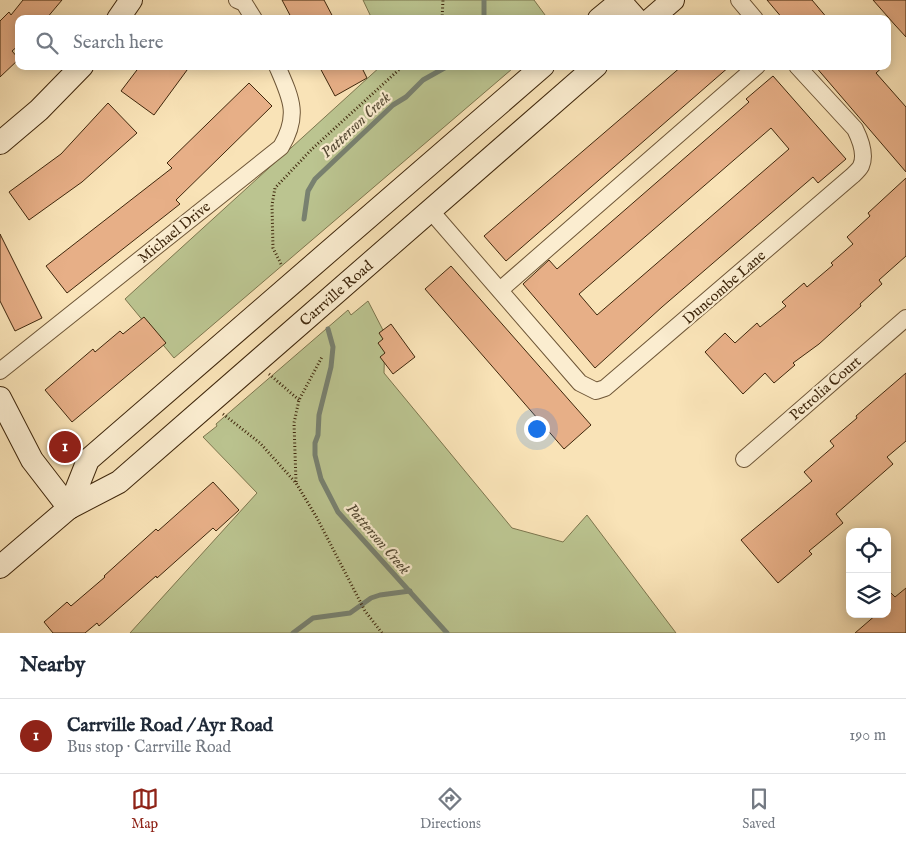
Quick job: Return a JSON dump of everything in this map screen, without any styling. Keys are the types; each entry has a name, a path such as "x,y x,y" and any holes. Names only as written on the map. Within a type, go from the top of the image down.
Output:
{"main road":[{"path":"121,15 131,0"},
{"path":"656,15 673,0"},
{"path":"604,15 621,1 633,15"},
{"path":"0,143 39,110 78,70"},
{"name":"Carrville Road","path":"69,508 88,460 538,70"},
{"name":"Carrville Road","path":"0,567 69,508 119,482 591,70"},
{"path":"303,274 332,296"},
{"path":"0,398 32,460 69,508"}],"street":[{"path":"237,0 244,4 251,15"},
{"path":"739,0 752,15"},
{"name":"Michael Drive","path":"0,371 280,147 290,132 292,112 290,94 279,70"},
{"path":"500,290 752,70"},
{"name":"Duncombe Lane","path":"430,210 580,383 596,391 605,388 852,176 861,166 863,152 860,138 801,70"},
{"name":"Petrolia Court","path":"744,458 906,318"}],"path":[{"path":"442,15 443,0"},
{"path":"281,264 273,248 272,205 275,188 312,149 399,70"},
{"path":"296,483 294,423 299,400 322,357"},
{"path":"267,372 299,400"},
{"path":"221,412 260,443 296,483 317,518 365,610 382,633"}],"green space":[{"path":"363,0 534,0 545,15 370,15"},
{"path":"377,70 511,70 174,358 125,299"},
{"path":"368,301 385,334 384,373 512,528 563,542 587,515 676,633 130,633 257,493 203,437 348,310 351,315"}],"building":[{"path":"23,0 62,0 49,15 15,15 15,48 12,51 15,54 15,63 0,77 0,21 9,12 11,15"},
{"path":"282,0 324,0 332,15 290,15"},
{"path":"767,0 812,0 825,15 780,15"},
{"path":"873,0 906,0 906,37 891,20 891,15 886,15"},
{"path":"137,70 187,70 154,115 121,91"},
{"path":"321,70 363,70 367,78 335,96"},
{"path":"677,70 725,70 506,261 484,236"},
{"path":"818,70 879,70 876,73 906,107 906,172"},
{"path":"773,76 846,159 818,183 813,177 662,307 595,368 523,284 549,260 557,269 749,102 746,99","holes":["771,128 789,149 597,315 579,294"]},
{"path":"249,83 272,106 176,200 180,204 67,293 46,266 172,168 167,163"},
{"path":"108,103 137,133 82,182 29,220 9,192 61,154"},
{"path":"906,178 906,256 879,280 882,284 860,304 861,306 819,344 793,363 795,365 774,383 765,373 743,394 705,352 725,333 735,343 757,323 760,327 786,306 782,302 804,283 807,287 833,265 831,263 853,244 847,237 870,216 868,213"},
{"path":"0,234 42,318 15,331 0,301"},
{"path":"451,266 591,425 564,449 425,289"},
{"path":"144,317 166,343 72,422 45,390 93,349 95,352 120,331 123,334"},
{"path":"391,324 415,357 393,374 380,357 385,353 378,343 383,339 379,333"},
{"path":"906,373 906,441 887,457 893,464 836,514 843,523 809,551 812,554 778,583 741,540 812,481 804,472 834,446 830,441"},
{"path":"213,482 239,510 216,531 213,528 99,626 97,623 85,633 53,633 44,622 67,602 71,606 156,529 158,531"},
{"path":"906,588 906,633 855,633 872,618 891,618 891,593 895,597"}],"waterway":[{"name":"Patterson Creek","path":"484,0 484,15"},
{"name":"Patterson Creek","path":"304,219 308,191 315,179 393,105 406,97 423,80 441,70"},
{"name":"Patterson Creek","path":"328,329 333,347 331,367 319,415 318,435 315,443 315,455 321,479 338,512 447,633"},
{"path":"293,633 313,618 350,613 371,598 410,591"}],"place":[{"name":"Carrville Road / Ayr Road","path":"65,447"}]}
